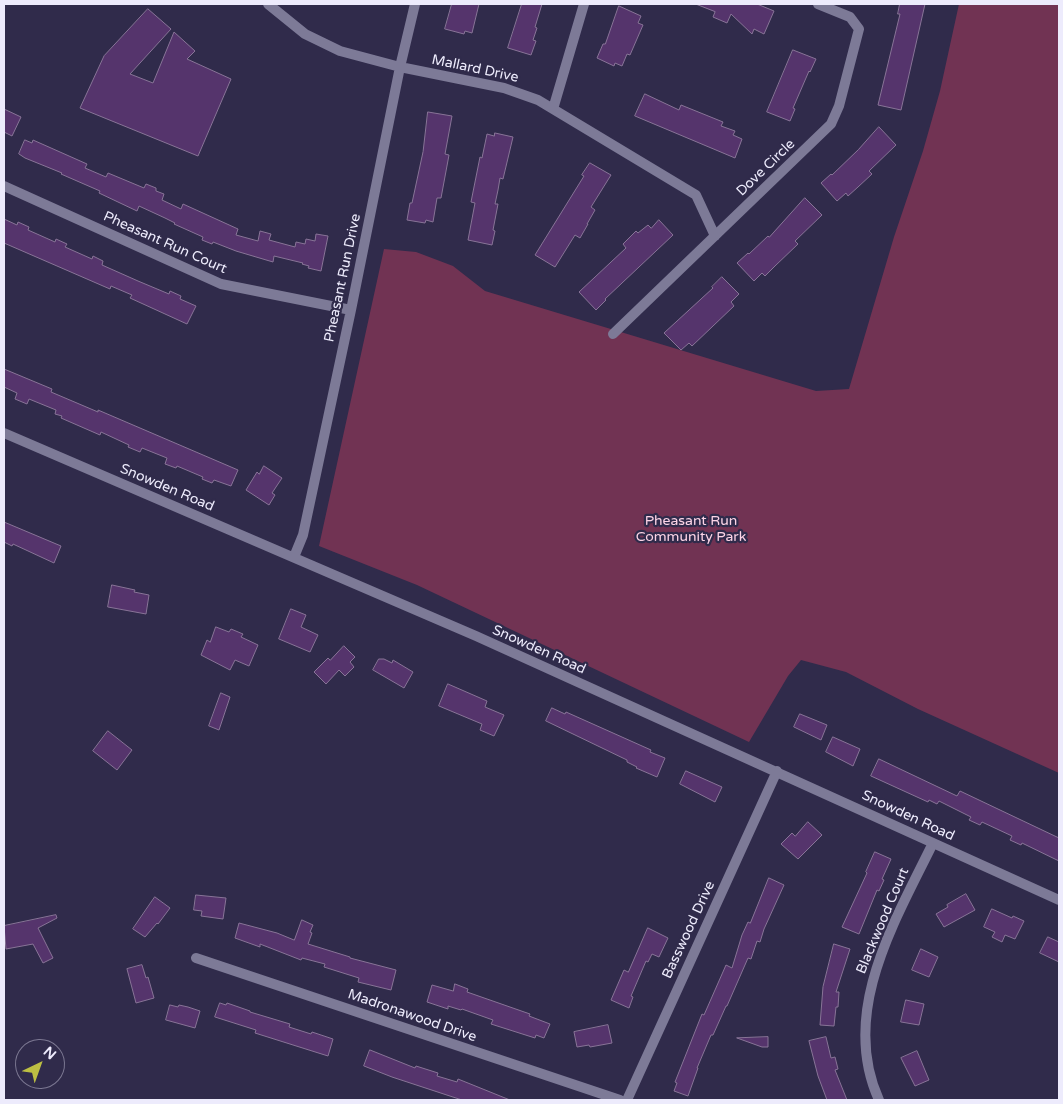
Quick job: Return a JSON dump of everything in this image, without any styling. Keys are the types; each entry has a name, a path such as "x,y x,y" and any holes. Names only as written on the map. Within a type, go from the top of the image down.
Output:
{"street":[{"name":"Mallard Drive","path":"268,4 298,29 323,44 340,51 400,67 504,88 523,94 553,109 696,195 715,236"},
{"name":"Pheasant Run Drive","path":"294,557 302,535 351,310 400,67 415,4"},
{"path":"553,109 584,4"},
{"name":"Dove Circle","path":"613,334 831,124 836,116 859,29 850,17 818,4"},
{"name":"Pheasant Run Court","path":"4,186 221,284 351,310"},
{"name":"Snowden Road","path":"4,433 476,636 1059,900"},
{"name":"Basswood Drive","path":"627,1100 777,772"},
{"name":"Blackwood Court","path":"879,1100 875,1092 864,1048 865,1023 870,989 898,916 933,843"},
{"name":"Madronawood Drive","path":"196,958 620,1100"}],"green space":[{"name":"Pheasant Run Community Park","path":"959,4 1059,4 1059,773 918,709 846,672 801,660 788,676 749,742 417,585 319,546 384,249 416,252 453,266 485,291 816,391 849,389 894,237 923,151 940,91"}],"building":[{"path":"452,4 479,4 472,33 465,31 464,34 445,29"},
{"path":"522,4 542,4 535,27 537,28 533,40 536,41 531,55 508,48"},
{"path":"696,4 757,4 774,11 764,34 754,29 752,34 731,14 727,23 713,17 715,12"},
{"path":"900,4 925,4 901,110 878,105 900,14 898,14"},
{"path":"619,6 641,16 638,23 643,25 630,55 627,54 622,66 615,63 614,66 597,58 603,44 605,44"},
{"path":"148,9 171,29 130,74 153,83 174,32 195,51 187,59 231,79 198,156 80,108 104,56"},
{"path":"793,50 816,59 793,108 795,109 790,121 767,112"},
{"path":"645,94 679,110 681,105 723,122 721,126 735,131 733,135 742,139 735,158 635,116"},
{"path":"4,109 21,117 12,136 4,132"},
{"path":"428,112 452,116 445,154 449,155 441,198 437,198 433,222 426,220 425,223 407,220 423,152"},
{"path":"879,127 896,145 869,171 872,174 848,196 846,193 837,201 821,183 858,150"},
{"path":"495,133 513,137 503,179 500,178 495,204 498,204 492,245 468,240 475,203 471,202 480,157 482,158 487,134 494,136"},
{"path":"25,140 32,143 33,140 87,164 85,168 106,177 108,173 144,188 146,184 156,188 156,191 164,194 162,200 181,209 183,204 238,229 236,235 258,241 260,231 271,234 269,240 295,247 296,242 305,244 306,239 315,241 316,234 328,236 321,271 308,268 309,266 303,263 274,256 273,262 202,240 203,237 165,218 139,206 137,211 62,173 25,158 19,154"},
{"path":"590,163 611,175 591,207 595,210 580,238 575,235 555,267 535,255 584,176 582,175"},
{"path":"805,198 822,215 795,241 798,244 765,276 762,273 754,281 737,263 769,237"},
{"path":"4,219 17,225 18,222 29,227 28,230 55,242 56,239 67,244 65,247 92,259 93,256 103,261 102,265 138,281 169,294 170,291 181,296 180,299 196,306 187,324 130,298 132,295 111,286 110,289 4,243"},
{"path":"659,220 673,235 605,299 596,310 579,292 626,248 623,244 636,231 638,233 648,225 651,228"},
{"path":"722,277 739,294 731,302 734,306 692,346 689,343 681,350 664,333 713,288"},
{"path":"4,369 52,389 51,392 238,470 231,486 214,480 212,483 177,466 176,468 165,464 167,458 142,448 140,452 128,447 129,445 101,432 100,435 61,418 62,416 55,414 56,410 29,399 27,404 15,399 17,393 4,387"},
{"path":"264,466 282,478 272,493 275,495 269,505 246,490 257,472 259,474"},
{"path":"4,522 61,546 54,563 13,544 12,546 4,542"},
{"path":"112,585 149,595 146,614 108,607"},
{"path":"291,609 306,615 301,627 318,635 310,652 279,639"},
{"path":"216,627 229,632 231,629 243,634 241,637 258,645 249,666 235,660 230,670 201,655 207,640 210,642"},
{"path":"344,646 355,657 350,662 354,667 345,676 339,670 326,684 314,672"},
{"path":"379,659 392,663 393,660 413,672 404,688 373,670"},
{"path":"448,684 487,701 485,707 504,715 494,736 480,730 482,724 439,706"},
{"path":"221,693 230,697 219,730 209,726"},
{"path":"552,708 565,714 566,712 665,758 657,777 636,768 627,760 546,721"},
{"path":"800,714 827,725 821,740 794,727"},
{"path":"108,731 132,750 117,770 93,751"},
{"path":"833,737 860,749 853,766 826,752"},
{"path":"879,759 957,796 960,791 1059,838 1059,861 1022,843 1021,845 1010,840 1012,836 982,822 980,825 969,820 971,817 939,801 937,804 929,800 928,802 871,776"},
{"path":"686,771 722,787 715,802 680,784"},
{"path":"808,822 822,835 798,859 781,844 792,833 795,836"},
{"path":"875,852 891,859 882,879 884,880 879,891 877,890 859,934 842,927"},
{"path":"769,878 784,885 760,942 757,941 751,959 748,958 727,1006 713,1035 711,1035 688,1096 674,1091 677,1083 675,1082 702,1014 704,1015 726,965 732,968 742,935 748,922 750,923"},
{"path":"966,894 975,910 944,927 936,914"},
{"path":"196,895 226,898 223,919 201,916 202,911 194,910"},
{"path":"155,897 170,908 145,937 133,929"},
{"path":"992,909 1024,921 1015,939 1005,935 1002,942 992,937 995,932 984,927"},
{"path":"56,915 57,918 38,928 53,958 43,963 33,944 6,949 4,926"},
{"path":"302,920 313,925 308,944 350,958 396,970 391,990 358,982 359,978 324,967 325,964 302,958 301,960 260,944 260,947 235,938 239,923 277,933 294,940"},
{"path":"648,928 668,938 659,957 652,954 648,962 646,961 631,996 633,997 629,1008 611,1000 624,970 628,972"},
{"path":"1048,937 1059,942 1059,962 1040,953"},
{"path":"834,944 850,949 836,992 839,992 834,1026 820,1025 823,987"},
{"path":"921,949 938,957 929,977 912,970"},
{"path":"142,965 146,978 148,977 154,998 136,1003 127,969"},
{"path":"455,984 468,989 467,992 530,1014 529,1016 550,1024 544,1038 536,1035 535,1038 491,1024 493,1020 462,1009 448,1006 448,1009 427,1002 432,985 453,991"},
{"path":"906,1000 924,1004 919,1025 901,1022"},
{"path":"220,1003 226,1005 227,1003 290,1024 289,1027 333,1039 328,1056 255,1033 256,1030 215,1017"},
{"path":"170,1005 178,1007 179,1005 200,1011 195,1028 166,1020"},
{"path":"608,1025 612,1043 577,1047 574,1032"},
{"path":"768,1037 768,1047 762,1047 737,1038"},
{"path":"826,1037 831,1058 835,1057 838,1069 835,1070 847,1100 827,1100 818,1076 809,1041"},
{"path":"370,1050 415,1068 416,1066 438,1073 437,1076 457,1082 458,1079 510,1100 462,1100 392,1077 364,1066"},
{"path":"917,1051 929,1080 915,1086 901,1058"}]}
